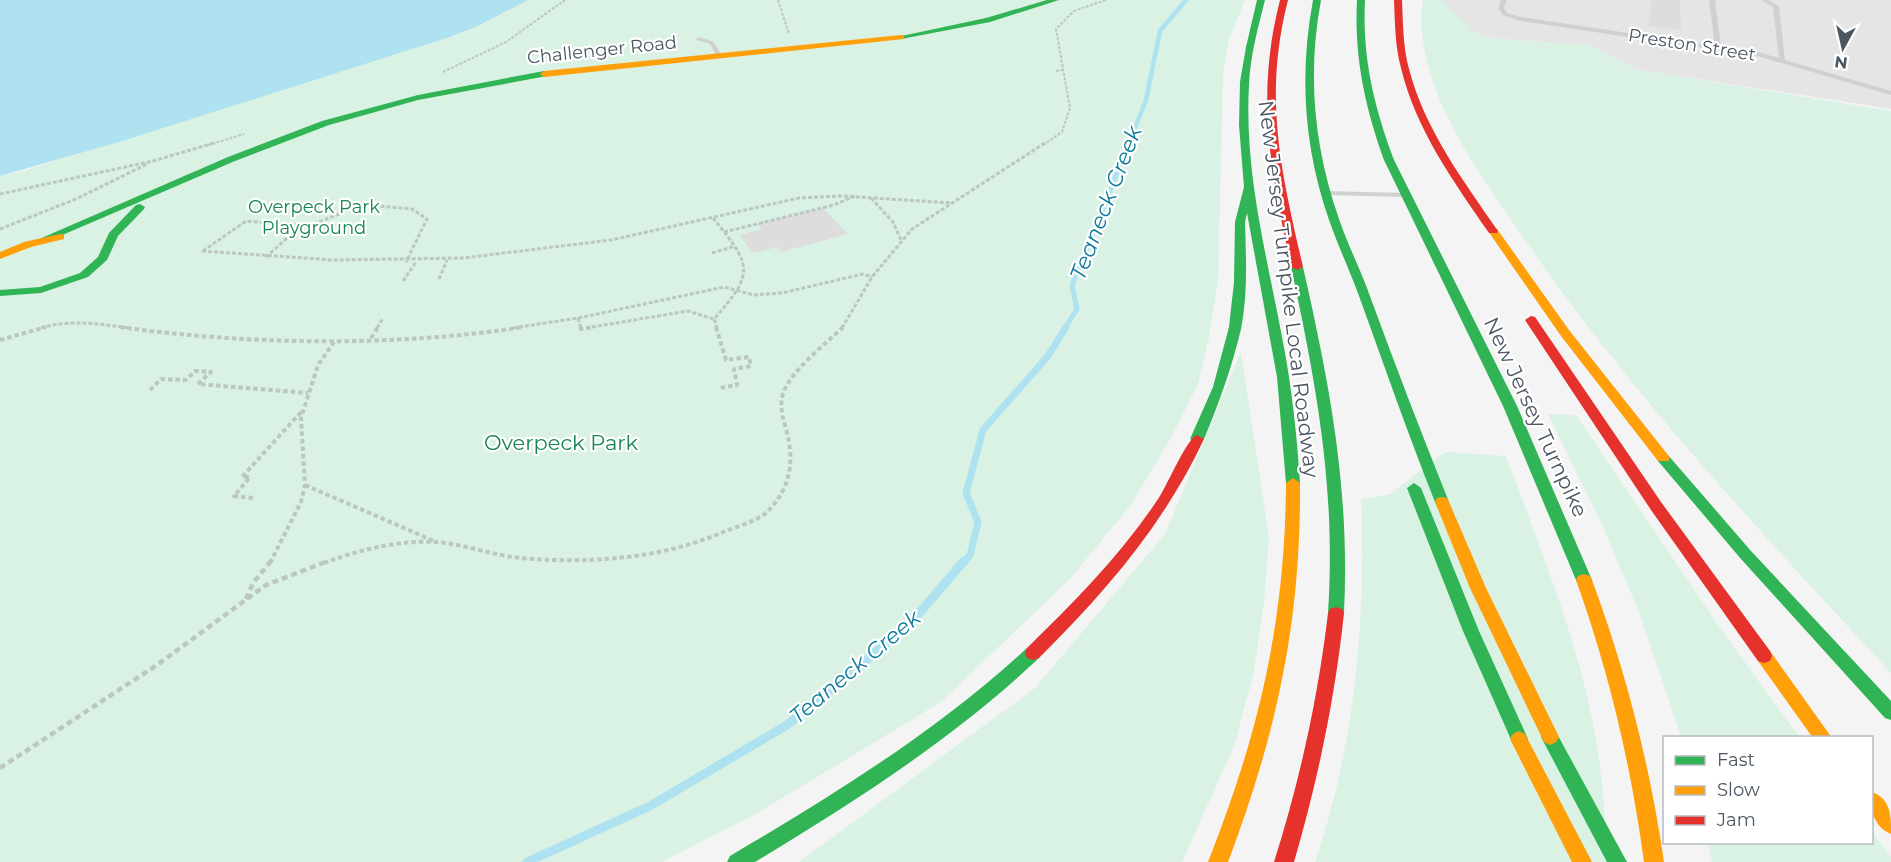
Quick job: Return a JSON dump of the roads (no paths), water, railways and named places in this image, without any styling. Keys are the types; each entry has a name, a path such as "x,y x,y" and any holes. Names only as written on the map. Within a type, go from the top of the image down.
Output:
{"main road":[{"name":"Challenger Road","path":"0,256 98,220 231,159 313,127 436,93 529,75 824,47 916,34 975,23 1055,0"},
{"name":"New Jersey Turnpike Local Roadway","path":"1218,862 1251,778 1269,716 1286,615 1293,528 1289,419 1250,182 1245,130 1243,79 1248,42 1261,0"},
{"path":"1284,0 1272,60 1274,131 1289,223 1328,407 1336,477 1340,558 1334,652 1326,704 1312,770 1284,862"},
{"path":"1317,0 1308,44 1307,82 1315,144 1343,246 1361,286 1419,443 1486,603 1551,741 1617,862"},
{"name":"New Jersey Turnpike","path":"1361,0 1357,42 1364,87 1382,140 1522,433 1591,598 1624,696 1650,817 1654,862"},
{"path":"1398,0 1398,36 1406,76 1419,112 1447,167 1550,313 1652,441 1767,576 1891,713"},
{"path":"1447,167 1455,196 1477,233"},
{"path":"737,862 855,792 1004,680 1076,611 1148,525 1191,453 1220,385 1236,316 1241,269 1239,223 1250,182"},
{"name":"Challenger Road","path":"42,240 70,236 97,241 165,190"},
{"name":"Challenger Road","path":"0,308 88,271 103,259 97,241"},
{"path":"1343,246 1344,284"},
{"name":"Challenger Road","path":"0,293 44,289"},
{"path":"1525,310 1656,506 1822,736"},
{"path":"1410,478 1487,670 1526,754 1582,862"},
{"path":"1873,801 1891,825"}],"lane":[{"name":"Preston Street","path":"1504,0 1501,8 1505,14 1520,19 1718,48 1782,60 1891,93"},
{"path":"1712,0 1718,48"},
{"path":"1764,0 1776,6 1782,60"},
{"path":"699,39 712,43 719,56"},
{"path":"1327,193 1407,195"}],"water":[{"path":"0,0 528,0 476,27 447,38 119,142 0,176"}],"waterway":[{"name":"Teaneck Creek","path":"1128,145 1146,100 1160,31 1186,0"},
{"name":"Teaneck Creek","path":"1065,328 1077,309 1072,285 1129,143"},
{"name":"Teaneck Creek","path":"963,563 970,555 978,522 966,493 983,430 1048,356 1066,327"},
{"name":"Teaneck Creek","path":"527,862 650,806 787,725 909,625 964,561"}],"park label":[{"name":"Overpeck Park Playground","path":"314,217"},
{"name":"Overpeck Park","path":"561,442"}]}
